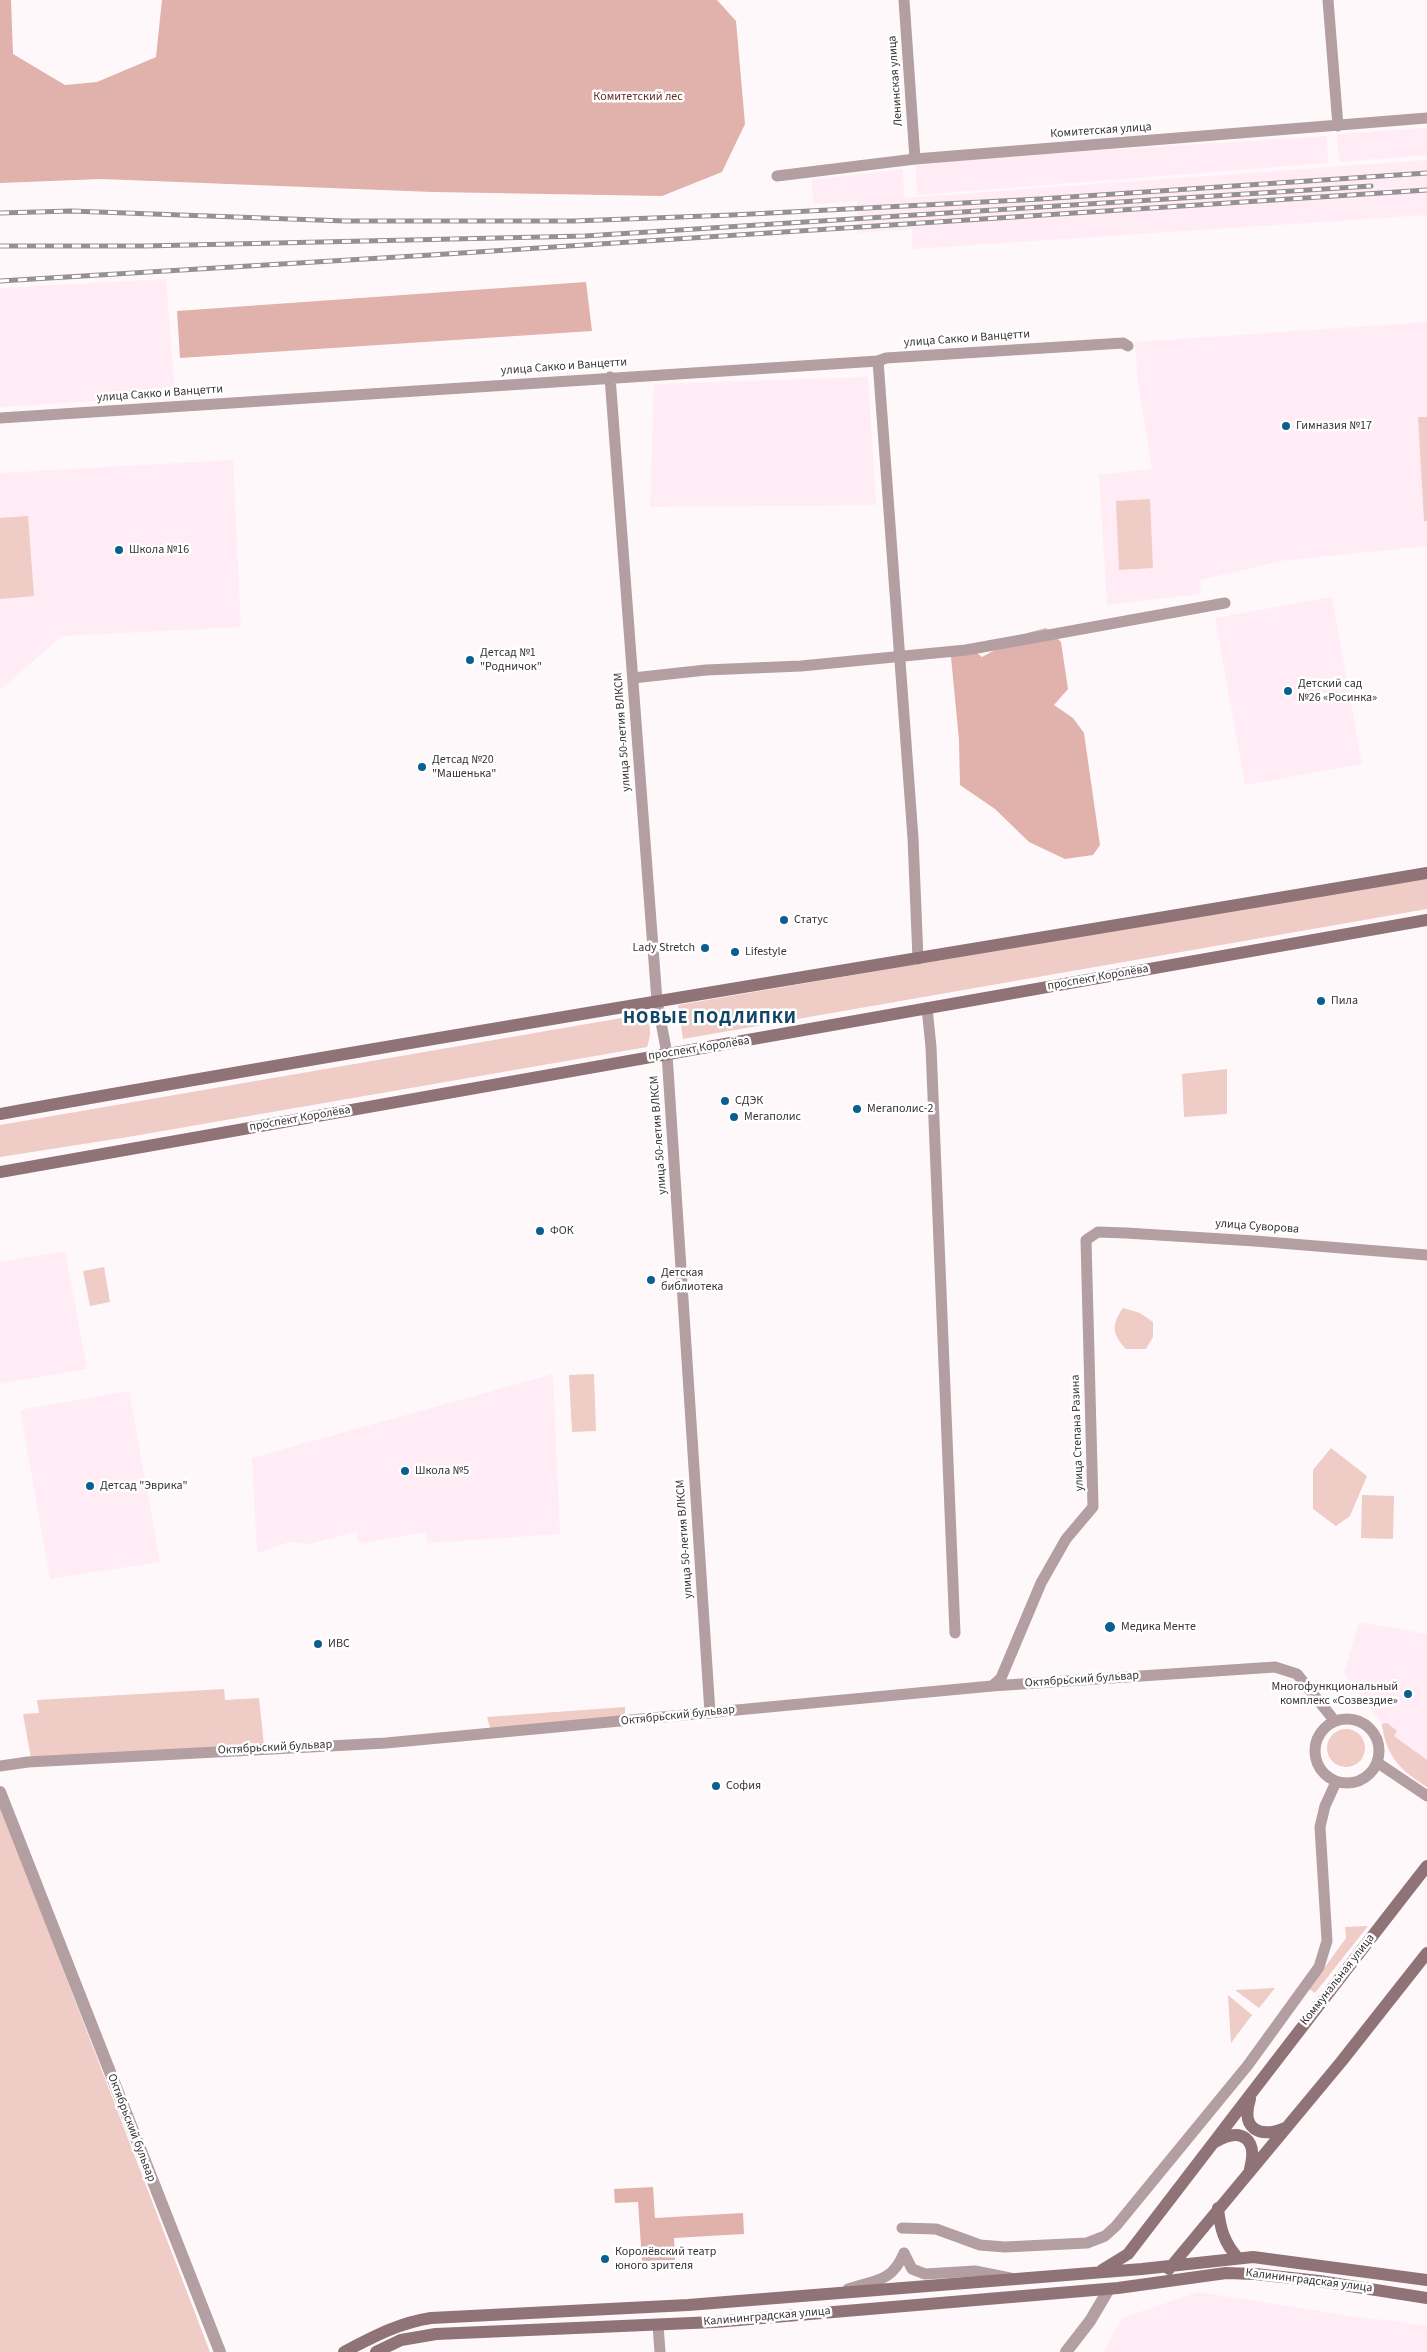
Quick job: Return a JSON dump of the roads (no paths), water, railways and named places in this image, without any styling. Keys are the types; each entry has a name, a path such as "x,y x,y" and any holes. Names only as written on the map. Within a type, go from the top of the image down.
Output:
{"main road":[{"path":"0,1114 657,1001 918,960 1427,873"},
{"name":"проспект Королёва","path":"0,1172 1427,920"},
{"name":"Коммунальная улица","path":"1128,2254 1251,2096 1306,2020 1427,1866"},
{"path":"1128,2254 1142,2269 1161,2281 1218,2208 1250,2172 1427,1953"},
{"path":"1251,2096 1247,2115 1252,2128 1258,2132 1285,2128"},
{"path":"1214,2143 1224,2137 1236,2135 1246,2138 1252,2146 1254,2155 1250,2172"},
{"path":"1218,2208 1223,2237 1229,2249 1238,2258"},
{"name":"Калининградская улица","path":"1098,2272 1128,2254"},
{"name":"Калининградская улица","path":"344,2352 386,2330 417,2320 657,2307 1142,2269 1238,2258 1277,2259 1427,2280"},
{"name":"Калининградская улица","path":"376,2352 401,2340 436,2334 714,2322 1109,2289 1226,2273 1246,2273 1427,2298"},
{"path":"657,2307 658,2325"}],"street":[{"name":"Ленинская улица","path":"904,0 915,159"},
{"path":"1328,0 1338,126"},
{"name":"Комитетская улица","path":"777,176 915,159 1427,118"},
{"name":"улица Сакко и Ванцетти","path":"0,418 610,377 878,362 886,358 1122,343 1128,346"},
{"path":"878,362 913,838 918,960"},
{"name":"улица 50-летия ВЛКСМ","path":"610,377 657,1001 667,1054 710,1713"},
{"path":"633,678 966,650 1225,603"},
{"path":"928,1008 954,1633"},
{"name":"улица Суворова","path":"1086,1240 1098,1232 1126,1233 1427,1255"},
{"name":"улица Степана Разина","path":"992,1686 1001,1678 1041,1583 1066,1539 1093,1507 1086,1240"},
{"name":"Октябрьский бульвар","path":"0,1766 28,1762 386,1743 992,1686 1275,1667 1296,1674 1334,1720"},
{"path":"1346,1718 1358,1720 1370,1727 1377,1737 1380,1750 1378,1764 1372,1773 1356,1783 1336,1782 1322,1771 1314,1754 1316,1739 1322,1729 1334,1720 1346,1718"},
{"path":"1378,1764 1427,1796"},
{"path":"902,2228 936,2229 980,2245 1004,2247 1087,2243 1105,2236 1116,2226 1248,2065 1319,1968 1327,1941 1320,1827 1324,1806 1336,1782"},
{"name":"Октябрьский бульвар","path":"0,1792 220,2352"},
{"name":"Калининградская улица","path":"840,2292 891,2275 897,2269 904,2253 912,2269 925,2274 975,2271 1012,2279"},
{"path":"1066,2352 1090,2321 1109,2289"},
{"path":"658,2325 660,2352"}],"railway":[{"path":"0,213 71,211 345,221 574,221 1040,199 1427,173"},
{"path":"0,246 144,246 585,236 1371,186"},
{"path":"0,281 1427,190"}],"place":[{"name":"Гимназия №17","path":"1286,426"},
{"name":"Школа №16","path":"119,550"},
{"name":"Детсад №1 \"Родничок\"","path":"470,660"},
{"name":"Детский сад №26 «Росинка»","path":"1288,691"},
{"name":"Детсад №20 \"Машенька\"","path":"422,767"},
{"name":"Статус","path":"784,920"},
{"name":"Lady Stretch","path":"705,948"},
{"name":"Lifestyle","path":"735,952"},
{"name":"Пила","path":"1321,1001"},
{"name":"СДЭК","path":"725,1101"},
{"name":"Мегаполис-2","path":"857,1109"},
{"name":"Мегаполис","path":"734,1117"},
{"name":"ФОК","path":"540,1231"},
{"name":"Детская библиотека","path":"651,1280"},
{"name":"Школа №5","path":"405,1471"},
{"name":"Детсад \"Эврика\"","path":"90,1486"},
{"name":"Медика Менте","path":"1110,1627"},
{"name":"ИВС","path":"318,1644"},
{"name":"Многофункциональный комплекс «Созвездие»","path":"1408,1694"},
{"name":"София","path":"716,1786"},
{"name":"Королёвский театр юного зрителя","path":"605,2259"}],"district":[{"name":"НОВЫЕ ПОДЛИПКИ","path":"710,1019"}],"park label":[{"name":"Комитетский лес","path":"638,97"}]}
